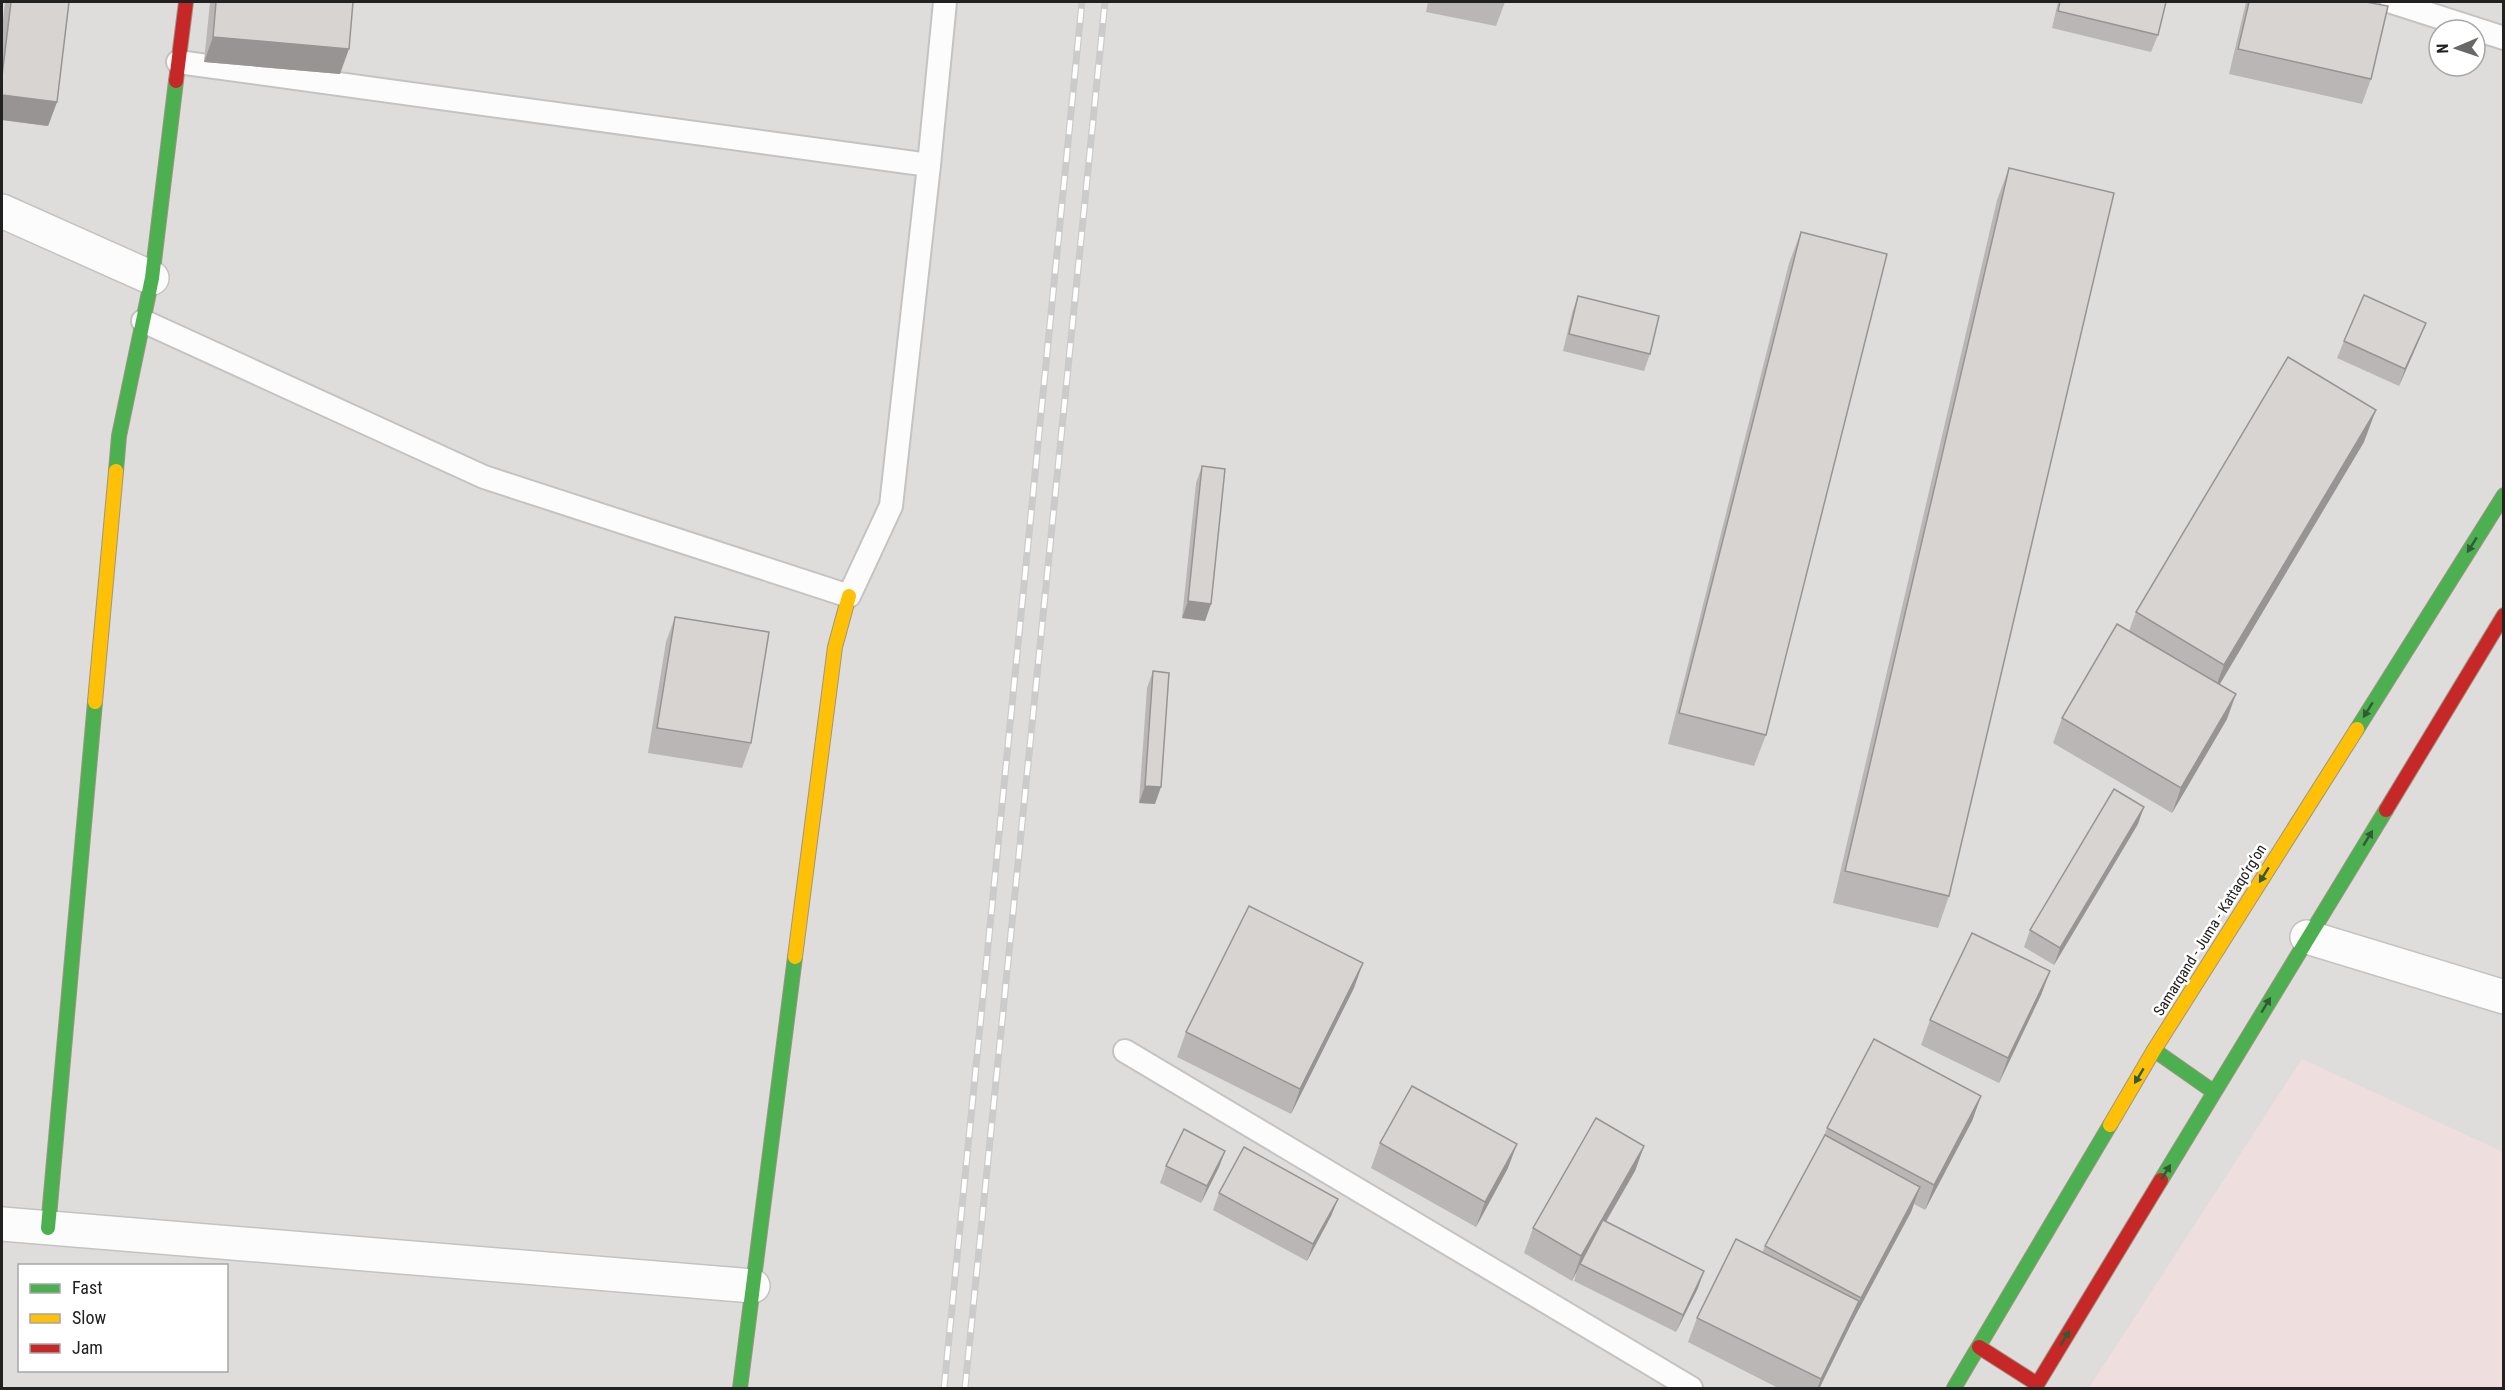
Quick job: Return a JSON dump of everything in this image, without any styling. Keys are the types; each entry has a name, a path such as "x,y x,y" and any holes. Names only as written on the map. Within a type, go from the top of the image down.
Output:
{"main road":[{"path":"48,1228 119,436 152,278 186,2"},
{"name":"Samarqand - Juma - Kattaqo‘rg‘on","path":"1954,1389 2154,1050 2504,495"},
{"path":"740,1389 835,647 849,596"},
{"path":"1979,1347 2036,1386 2504,615"},
{"path":"2154,1050 2214,1092"}],"street":[{"path":"2,211 152,278"},
{"path":"2307,937 2504,996"},
{"path":"2,1224 753,1286"}],"lane":[{"path":"143,321 484,477 849,596 891,506 945,2"},
{"path":"2392,2 2504,38"},
{"path":"178,62 929,165"},
{"path":"1125,1051 1691,1389"}],"shaded area":[{"path":"2,2 2503,2 2503,1388 2,1388"},
{"path":"2302,1059 2503,1152 2503,1388 2089,1388"}],"building":[{"path":"11,2 69,2 57,102 2,95 2,76"},
{"path":"216,2 353,2 349,49 213,37"},
{"path":"2060,2 2166,2 2158,35 2058,11"},
{"path":"2249,2 2366,2 2388,6 2371,79 2238,49"},
{"path":"2009,168 2114,193 1949,896 1845,871"},
{"path":"1801,232 1887,254 1766,735 1679,713"},
{"path":"2364,295 2426,323 2405,369 2344,341"},
{"path":"1578,296 1659,316 1650,354 1569,334"},
{"path":"2288,357 2376,410 2224,665 2136,612"},
{"path":"1202,466 1225,469 1211,604 1188,601"},
{"path":"675,617 769,632 751,743 657,728"},
{"path":"2117,624 2236,694 2181,788 2062,718"},
{"path":"1153,671 1169,673 1161,787 1145,786"},
{"path":"2114,789 2144,807 2060,948 2030,930"},
{"path":"1249,906 1363,963 1300,1089 1186,1032"},
{"path":"1972,933 2050,971 2008,1058 1930,1020"},
{"path":"1874,1039 1981,1096 1934,1185 1827,1128"},
{"path":"1412,1086 1517,1144 1485,1202 1380,1143"},
{"path":"1596,1118 1644,1146 1581,1256 1533,1228"},
{"path":"1184,1129 1225,1151 1207,1186 1166,1166"},
{"path":"1825,1135 1920,1187 1861,1298 1765,1246"},
{"path":"1244,1147 1338,1199 1313,1244 1219,1193"},
{"path":"1603,1220 1704,1271 1683,1315 1580,1264"},
{"path":"1736,1239 1859,1301 1821,1379 1697,1318"}],"railway":[{"path":"944,1388 1082,2"},
{"path":"965,1388 1105,2"}],"traffic: fast":[{"path":"116,471 119,436 152,278 176,81"},
{"path":"2357,729 2504,495"},
{"path":"48,1228 95,702"},
{"path":"2161,1180 2386,810"},
{"path":"740,1388 795,957"},
{"path":"2154,1050 2214,1092"},
{"path":"1954,1388 2110,1125"}],"traffic: slow":[{"path":"95,702 116,471"},
{"path":"795,957 835,647 849,596"},
{"path":"2110,1125 2154,1050 2357,729"}],"traffic: jam":[{"path":"176,81 186,2"},
{"path":"2386,810 2504,615"},
{"path":"2035,1388 2161,1180"},
{"path":"1979,1347 2037,1384"}]}
